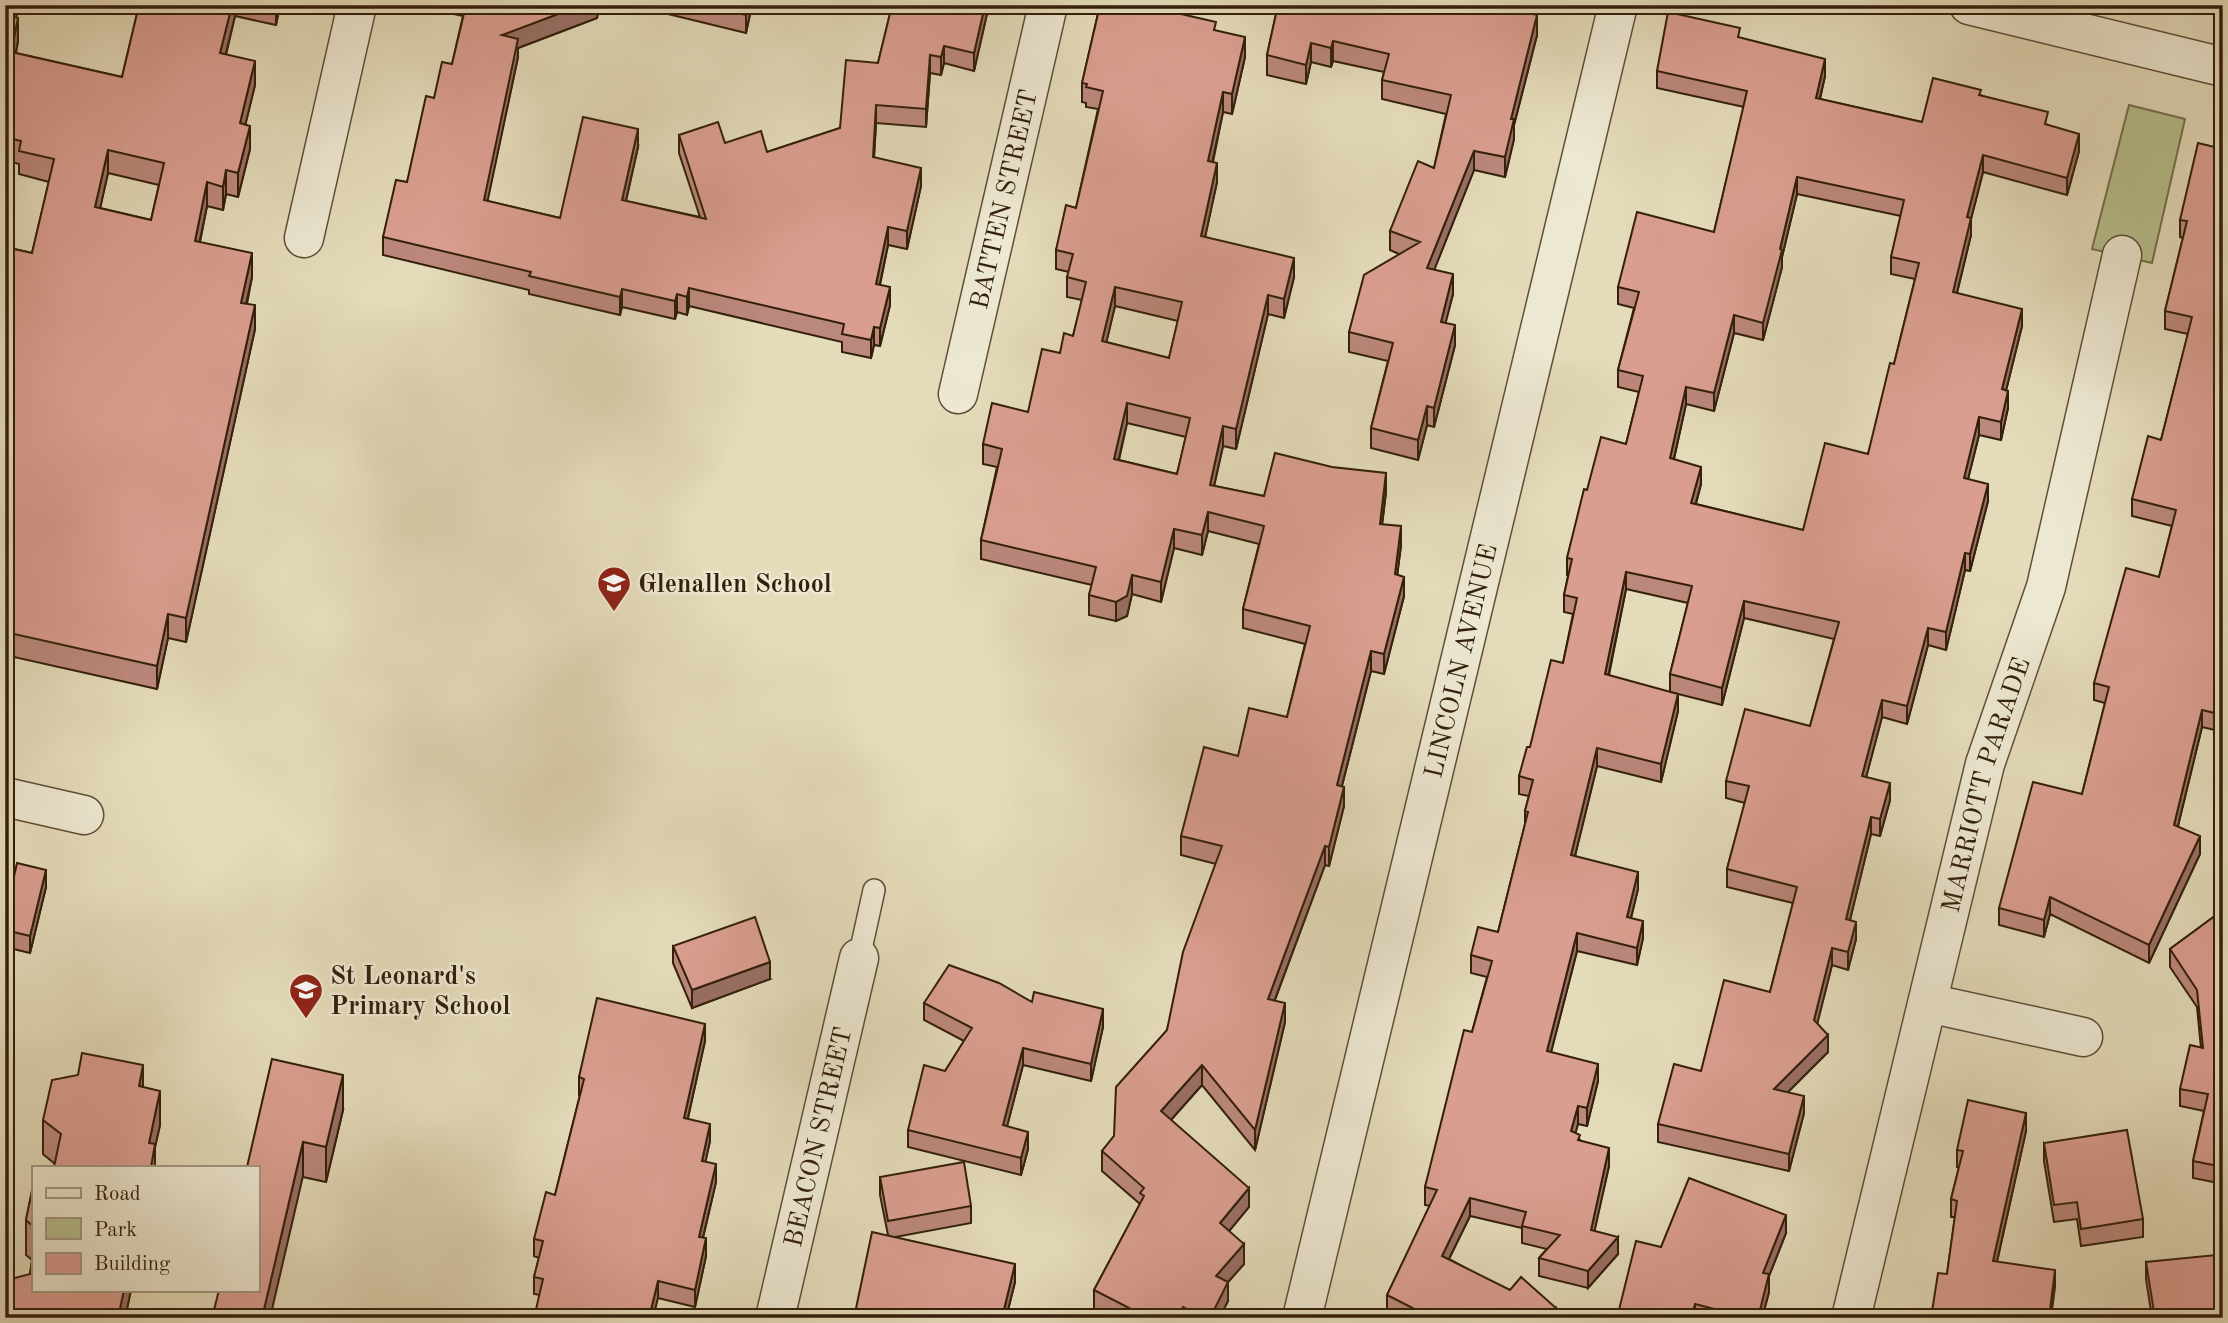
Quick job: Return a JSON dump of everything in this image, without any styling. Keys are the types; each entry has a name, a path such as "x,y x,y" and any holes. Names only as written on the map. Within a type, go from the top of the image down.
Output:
{"street":[{"path":"304,238 357,5"},
{"name":"BATTEN STREET","path":"958,394 1048,5"},
{"name":"LINCOLN AVENUE","path":"1302,1318 1618,5"},
{"path":"1969,5 2223,66"},
{"name":"MARRIOTT PARADE","path":"1851,1318 1986,764 2046,587 2122,255"},
{"path":"5,797 84,816"},
{"name":"BEACON STREET","path":"775,1318 859,958"},
{"path":"1928,1003 2083,1037"}],"lane":[{"path":"859,958 874,890"}],"green space":[{"path":"2129,105 2185,119 2152,263 2092,249"}],"building":[{"path":"5,5 14,5 11,16 18,18 11,52 122,77 139,5 232,5 220,53 255,61 240,123 250,126 238,173 226,170 223,187 207,182 195,241 252,253 241,303 255,305 186,618 168,614 157,666 5,632 5,247 32,253 54,159 19,151 21,141 5,137","holes":["108,150 164,163 151,220 95,207"]},
{"path":"466,5 582,5 502,35 518,39 484,200 560,218 583,117 638,129 622,200 706,219 679,135 718,122 725,143 761,131 767,152 840,128 846,60 878,63 892,5 985,5 974,53 944,46 941,57 930,55 926,109 876,105 873,157 921,168 907,231 888,227 876,284 890,287 880,328 874,327 871,340 842,334 844,324 689,288 687,297 677,294 675,301 622,289 620,297 529,276 531,272 383,237 396,180 407,182 426,96 434,98 442,62 452,64"},
{"path":"706,5 748,5 746,15"},
{"path":"1100,5 1160,5 1159,9 1216,22 1214,30 1245,37 1232,94 1223,92 1208,161 1217,163 1201,236 1294,258 1284,299 1268,295 1236,429 1223,426 1210,485 1264,496 1275,453 1332,467 1386,473 1380,524 1401,526 1395,574 1404,577 1384,654 1371,651 1337,785 1344,787 1329,847 1325,846 1268,999 1285,1003 1255,1130 1202,1065 1161,1111 1249,1188 1220,1223 1244,1244 1216,1276 1228,1282 1210,1318 1183,1307 1177,1318 1135,1318 1137,1312 1094,1290 1144,1196 1140,1193 1144,1188 1102,1151 1114,1136 1116,1087 1167,1030 1183,952 1222,846 1181,836 1204,747 1238,756 1249,708 1287,717 1310,626 1243,609 1264,526 1208,512 1202,535 1174,529 1161,582 1132,575 1127,596 1116,602 1089,595 1096,567 981,540 1002,449 983,444 992,403 1028,412 1042,349 1060,353 1064,333 1073,336 1086,282 1067,277 1073,254 1056,250 1066,205 1076,208 1103,91 1086,87 1087,84 1082,83","holes":["1115,287 1182,302 1169,358 1102,341","1127,403 1190,418 1177,474 1114,459"]},
{"path":"1278,5 1523,5 1521,11 1537,15 1511,119 1514,119 1505,157 1474,151 1427,268 1453,274 1441,322 1455,325 1434,408 1427,406 1418,440 1371,428 1393,343 1349,332 1364,275 1420,242 1390,231 1418,161 1434,168 1451,95 1382,80 1389,54 1333,41 1331,48 1311,43 1306,65 1267,55"},
{"path":"1668,12 1740,28 1738,37 1825,59 1816,98 1922,122 1933,78 1981,90 1979,95 2048,112 2045,124 2079,134 2067,178 1983,155 1967,217 1971,218 1953,292 2022,309 2002,389 2008,391 2001,422 1979,417 1964,478 1988,484 1970,554 1965,553 1946,632 1928,628 1907,706 1882,700 1862,776 1890,783 1880,819 1871,817 1846,919 1856,922 1848,952 1832,948 1814,1020 1828,1035 1774,1089 1804,1096 1789,1154 1658,1124 1674,1064 1701,1071 1724,980 1770,992 1797,887 1727,869 1749,786 1726,781 1745,709 1810,726 1839,622 1744,601 1722,688 1670,674 1692,586 1626,572 1605,674 1678,694 1661,764 1597,748 1571,855 1638,872 1627,917 1643,921 1637,948 1577,933 1547,1051 1598,1064 1587,1108 1578,1106 1571,1131 1580,1135 1578,1140 1609,1148 1591,1230 1618,1237 1588,1271 1539,1258 1560,1235 1522,1226 1526,1212 1470,1198 1442,1256 1510,1290 1521,1277 1556,1308 1547,1318 1432,1318 1387,1295 1437,1190 1425,1187 1464,1030 1472,1032 1492,961 1471,955 1478,927 1498,932 1528,812 1525,811 1533,780 1519,776 1527,747 1530,747 1551,660 1563,663 1577,598 1564,595 1572,559 1567,558 1584,489 1587,490 1601,437 1626,444 1643,376 1618,370 1639,292 1618,287 1637,212 1714,232 1747,91 1657,71","holes":["1797,177 1904,200 1891,257 1919,263 1894,364 1890,363 1868,454 1825,443 1803,530 1691,503 1701,467 1670,458 1686,387 1714,393 1734,315 1763,323"]},
{"path":"2198,143 2223,149 2223,629 2219,645 2223,646 2223,715 2202,710 2174,825 2200,836 2149,945 2050,897 2044,920 1999,908 2033,782 2082,794 2109,687 2094,683 2126,568 2159,577 2176,510 2132,499 2148,436 2161,440 2192,317 2165,311 2187,221 2180,220"},
{"path":"17,863 46,870 30,936 5,930 5,879 13,881"},
{"path":"2223,910 2223,1167 2193,1161 2208,1094 2180,1089 2190,1045 2203,1048 2197,990 2170,949"},
{"path":"755,917 770,962 692,990 673,946"},
{"path":"949,965 999,983 1032,1002 1034,992 1103,1009 1091,1064 1023,1048 1003,1125 1028,1132 1021,1158 908,1130 924,1065 945,1071 972,1028 924,1003"},
{"path":"597,998 705,1024 684,1118 710,1124 702,1161 716,1164 699,1237 706,1238 695,1290 658,1281 649,1318 534,1318 543,1279 534,1277 543,1241 534,1239 546,1192 555,1195 584,1079 579,1077"},
{"path":"82,1053 143,1065 139,1086 160,1091 149,1143 155,1144 151,1166 54,1166 61,1134 43,1120 52,1080 78,1075"},
{"path":"272,1059 343,1075 326,1147 303,1142 262,1318 212,1318 218,1292 259,1292 259,1166 247,1166"},
{"path":"1968,1100 2026,1113 1993,1261 2055,1270 2049,1318 1931,1318 1938,1273 1947,1274 1957,1201 1951,1199 1963,1151 1957,1150"},
{"path":"2127,1130 2143,1219 2081,1229 2077,1202 2054,1205 2044,1143"},
{"path":"964,1162 971,1206 888,1221 880,1177"},
{"path":"1689,1178 1786,1215 1763,1273 1769,1274 1758,1318 1695,1304 1691,1318 1617,1318 1636,1241 1661,1247"},
{"path":"32,1191 32,1225 26,1220"},
{"path":"872,1232 1015,1264 1002,1318 854,1318"},
{"path":"2216,1255 2222,1318 2155,1318 2146,1262"},
{"path":"32,1262 32,1292 124,1292 118,1318 5,1318 11,1279 30,1274"}],"place":[{"name":"Glenallen School","path":"614,613"},
{"name":"St Leonard's Primary School","path":"306,1020"}]}
